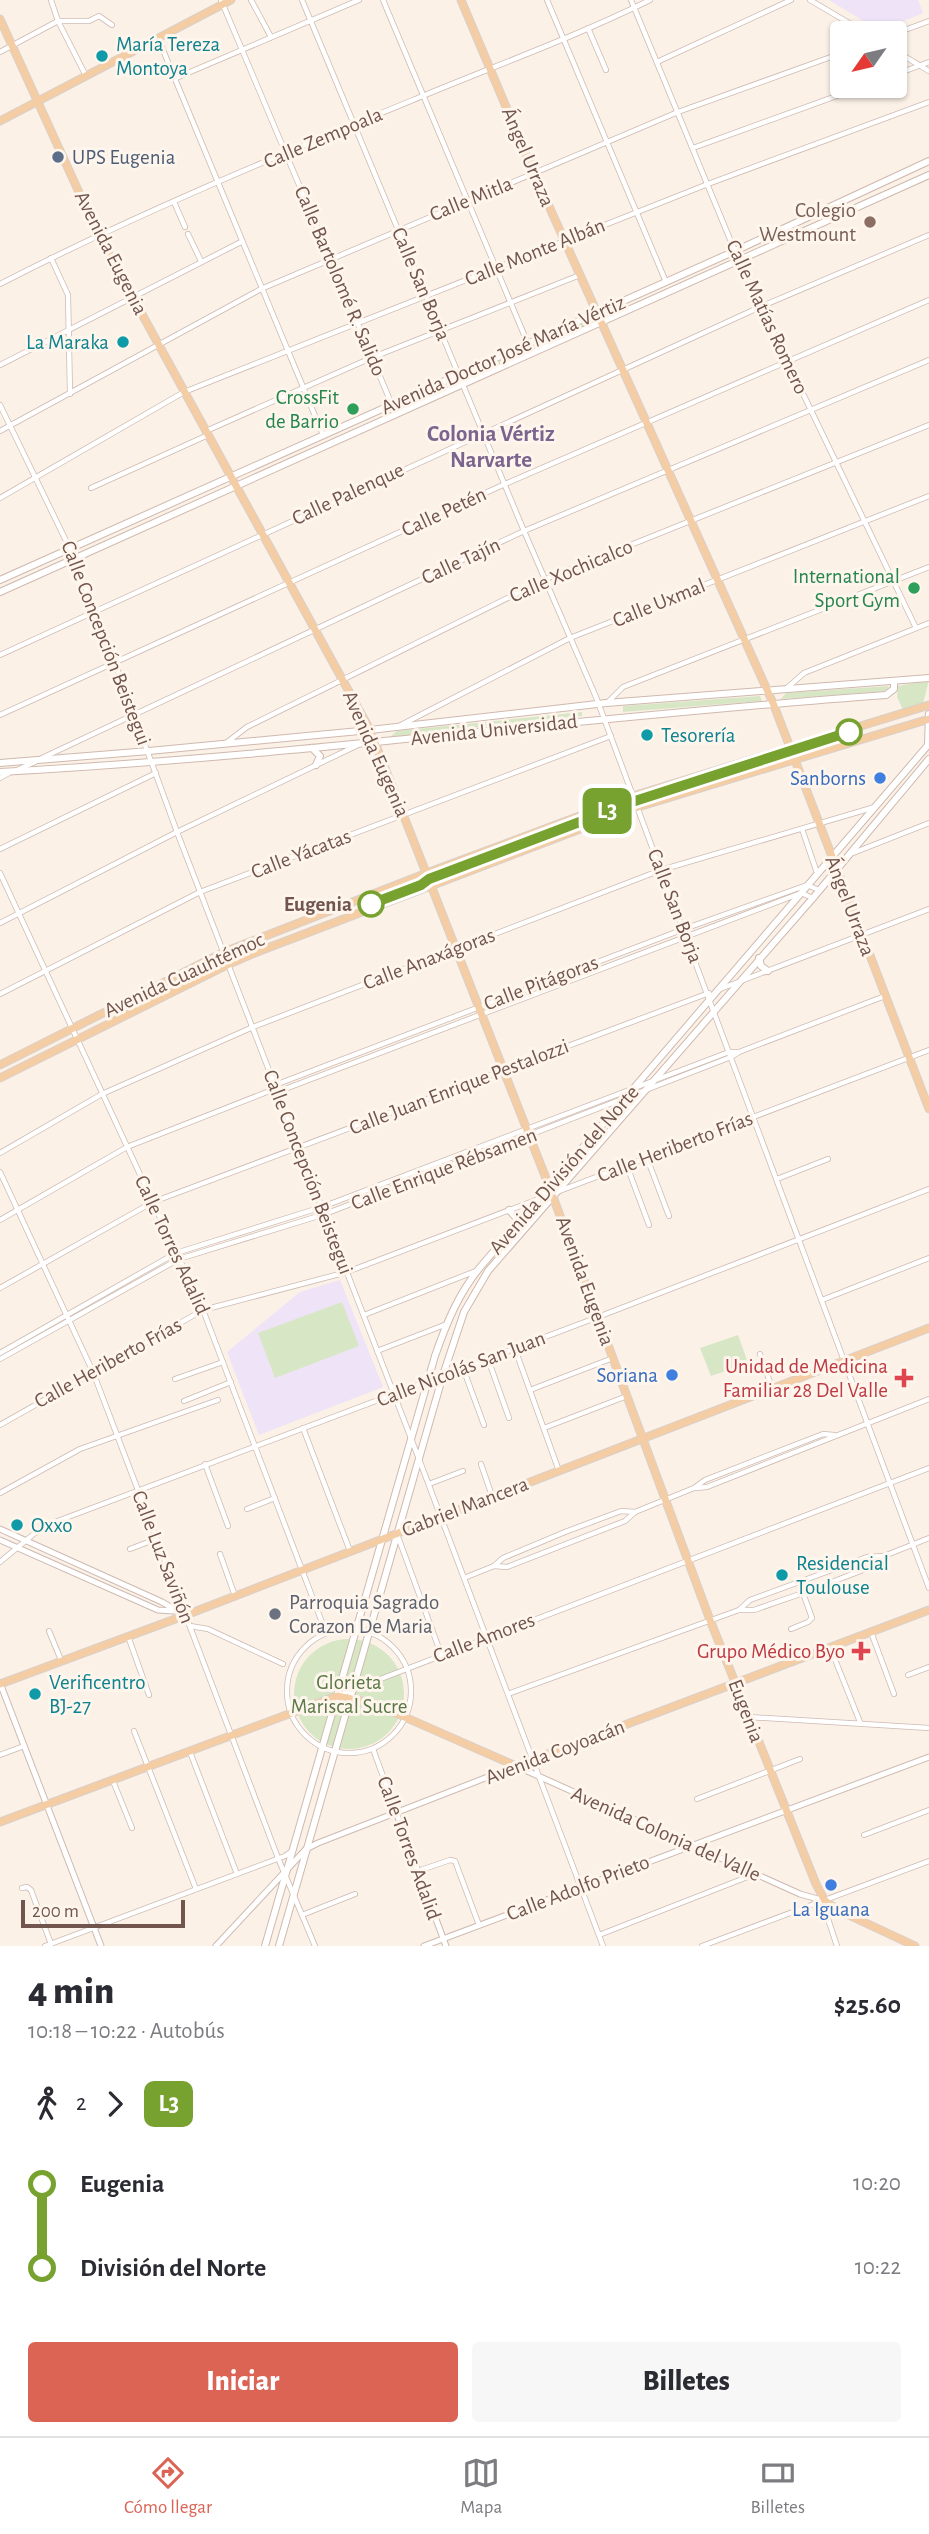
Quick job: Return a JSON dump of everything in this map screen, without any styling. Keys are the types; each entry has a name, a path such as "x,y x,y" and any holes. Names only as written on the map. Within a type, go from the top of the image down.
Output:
{"main road":[{"path":"0,121 222,2 231,0"},
{"name":"Ángel Urraza","path":"461,0 534,173 602,323"},
{"name":"Avenida Eugenia","path":"0,19 98,234 370,730 551,1190 643,1439"},
{"name":"Avenida Doctor José María Vértiz","path":"0,580 735,251 929,161"},
{"name":"Avenida Doctor José María Vértiz","path":"0,592 929,175"},
{"path":"602,323 768,690"},
{"name":"Avenida Universidad","path":"0,763 370,730 603,704 929,678"},
{"name":"Avenida Universidad","path":"0,772 375,743 773,703 886,695 894,689 894,682"},
{"name":"Ángel Urraza","path":"768,690 797,759 831,858 929,1109"},
{"name":"Avenida Cuauhtémoc","path":"0,1065 224,952 427,873 633,796 929,705"},
{"name":"Avenida Cuauhtémoc","path":"0,1078 229,964 432,885 638,807 929,717"},
{"name":"Avenida División del Norte","path":"279,1946 458,1326 478,1285 623,1100 929,744 929,717"},
{"path":"312,748 320,756 316,765"},
{"name":"Avenida División del Norte","path":"265,1946 428,1381 447,1324 459,1298 477,1271 538,1199 551,1190 652,1082 929,760"},
{"path":"760,958 761,966 768,971"},
{"path":"509,1210 519,1221"},
{"name":"Gabriel Mancera","path":"0,1684 186,1615 929,1328"},
{"name":"Eugenia","path":"643,1439 735,1684 807,1864 825,1901"},
{"name":"Avenida Coyoacán","path":"516,1766 929,1610"},
{"name":"Avenida Colonia del Valle","path":"337,1696 351,1694 516,1766"},
{"path":"0,1822 337,1696"},
{"name":"Avenida Colonia del Valle","path":"825,1901 859,1921 915,1946"}],"street":[{"path":"51,0 58,21 86,76"},
{"path":"251,0 271,37"},
{"name":"Calle San Borja","path":"302,0 524,531 570,638 603,704 605,719 633,796 929,1588"},
{"path":"176,78 359,0"},
{"path":"383,0 528,344"},
{"path":"547,0 666,282"},
{"name":"Calle Matías Romero","path":"629,0 760,307 916,628"},
{"name":"Calle Zempoala","path":"0,284 98,234 650,0"},
{"path":"657,62 791,0"},
{"path":"810,0 846,21"},
{"name":"Calle Bartolomé R. Salido","path":"222,2 391,405"},
{"path":"0,52 58,21 89,21 99,16 112,25"},
{"path":"907,29 929,21"},
{"path":"588,28 606,71"},
{"path":"158,37 323,435"},
{"name":"Calle Mitla","path":"0,431 261,289 678,112 830,57"},
{"path":"907,58 929,71"},
{"path":"907,70 929,62"},
{"path":"692,148 831,98"},
{"name":"Calle Monte Albán","path":"0,498 184,392 708,184 929,102"},
{"path":"174,202 185,227"},
{"path":"188,234 201,261"},
{"name":"Calle Palenque","path":"0,655 483,432 760,307 929,235"},
{"path":"0,365 241,242"},
{"path":"51,258 68,295 70,394"},
{"path":"91,488 371,358 580,275"},
{"name":"Calle Petén","path":"0,715 505,484 929,300"},
{"name":"Calle Tajín","path":"0,778 524,531 929,360"},
{"name":"Calle Concepción Beistegui","path":"0,405 70,549 95,611 603,1946"},
{"name":"Calle Xochicalco","path":"225,744 247,727 546,579 929,425"},
{"name":"Calle Uxmal","path":"397,727 570,638 929,496"},
{"path":"603,704 623,687 929,567"},
{"path":"787,688 804,673 929,623"},
{"path":"0,923 177,832 360,744 370,730"},
{"name":"Calle Yácatas","path":"0,994 200,892 611,736"},
{"path":"0,849 156,773"},
{"name":"Calle Anaxágoras","path":"0,1153 103,1094 253,1027 661,870 876,807"},
{"path":"849,854 929,822"},
{"path":"802,829 818,874"},
{"name":"Calle Torres Adalid","path":"0,873 203,1310 323,1625"},
{"path":"807,885 819,890"},
{"name":"Calle Pitágoras","path":"267,1092 277,1092 464,1020 480,1010 581,968 807,885"},
{"path":"802,893 813,898"},
{"name":"Calle Pitágoras","path":"0,1220 127,1147 267,1092 275,1085 461,1013 480,1010 584,975 802,893"},
{"path":"719,989 929,909"},
{"path":"581,968 584,975"},
{"name":"Calle Enrique Rébsamen","path":"0,1353 179,1259 324,1214 424,1176 633,1089 885,996"},
{"name":"Calle Juan Enrique Pestalozzi","path":"0,1288 153,1202 504,1070 709,997"},
{"path":"461,1013 464,1020"},
{"path":"375,1046 377,1053"},
{"name":"Calle Heriberto Frías","path":"551,1190 627,1166 929,1050"},
{"name":"Calle Enrique Rébsamen","path":"0,1359 176,1253 322,1207 422,1169 623,1100 730,1054"},
{"path":"647,1158 670,1216"},
{"path":"777,1179 828,1159"},
{"path":"627,1166 649,1226"},
{"path":"422,1169 424,1176"},
{"name":"Calle Luz Saviñón","path":"0,1172 93,1372 278,1858 315,1946"},
{"name":"Calle Nicolás San Juan","path":"0,1562 25,1541 55,1522 515,1349 929,1189"},
{"name":"Calle Heriberto Frías","path":"0,1425 203,1310 346,1272 538,1199"},
{"path":"292,1216 294,1224"},
{"path":"249,1230 251,1237"},
{"path":"822,1300 929,1258"},
{"path":"364,1315 477,1271"},
{"path":"377,1351 447,1324"},
{"path":"515,1349 559,1471"},
{"path":"760,1354 772,1388"},
{"path":"530,1390 613,1358"},
{"path":"488,1359 509,1418"},
{"path":"176,1379 223,1362"},
{"path":"463,1368 484,1425"},
{"path":"184,1401 231,1382"},
{"path":"544,1428 627,1396"},
{"path":"494,1566 507,1567 625,1521 635,1512 666,1499 694,1488 708,1487 929,1399"},
{"path":"0,1493 73,1452 218,1400"},
{"path":"303,1428 350,1551"},
{"path":"694,1488 705,1479 823,1434 834,1435"},
{"path":"767,1456 770,1463"},
{"path":"205,1464 228,1526"},
{"path":"481,1464 493,1497"},
{"name":"Calle Amores","path":"351,1694 441,1654 929,1468"},
{"path":"429,1484 463,1471"},
{"path":"247,1509 275,1498"},
{"path":"464,1578 565,1532 621,1511 635,1512"},
{"path":"0,1529 186,1615"},
{"path":"565,1532 569,1543"},
{"path":"397,1533 441,1654"},
{"path":"508,1694 739,1610 754,1611 803,1593 871,1567 884,1556 929,1538"},
{"path":"0,1539 158,1610 175,1611"},
{"path":"130,1549 156,1539"},
{"path":"219,1554 235,1596"},
{"path":"739,1610 750,1600 806,1579 867,1557 884,1556"},
{"path":"806,1579 810,1590"},
{"path":"791,1629 812,1618 803,1593"},
{"path":"190,1626 208,1629 283,1664"},
{"path":"341,1629 369,1632 392,1647 406,1668 411,1694 405,1717 388,1740 373,1749 347,1754 322,1748 303,1734 291,1715 286,1688 295,1658 320,1635 341,1629"},
{"path":"49,1631 61,1660"},
{"path":"871,1632 894,1694"},
{"path":"128,1636 149,1695"},
{"path":"830,1647 860,1722"},
{"path":"908,1675 929,1667"},
{"path":"0,1684 101,1946"},
{"path":"748,1717 929,1728"},
{"path":"134,1731 196,1889"},
{"path":"0,1755 24,1746"},
{"name":"Calle Torres Adalid","path":"373,1749 446,1946"},
{"path":"190,1752 237,1874"},
{"name":"Calle Adolfo Prieto","path":"424,1946 929,1757"},
{"path":"697,1799 800,1759"},
{"name":"Avenida Colonia del Valle","path":"516,1766 800,1894 825,1901"},
{"name":"Avenida Coyoacán","path":"290,1864 306,1849 516,1766"},
{"path":"113,1781 132,1828"},
{"path":"864,1835 929,1810"},
{"path":"45,1946 237,1874 294,1849"},
{"path":"278,1858 290,1864"},
{"path":"418,1871 450,1860 455,1861 480,1925"},
{"path":"702,1946 929,1861"},
{"path":"216,1946 285,1874"},
{"path":"599,1935 755,1874"},
{"path":"22,1888 31,1890 51,1944"},
{"path":"302,1915 355,1894"},
{"path":"825,1901 837,1946"}],"shaded area":[{"path":"829,0 918,0 923,13 904,21 864,21"},
{"path":"340,1280 383,1387 259,1435 227,1352 300,1292"}],"green space":[{"path":"591,316 595,323 470,379 467,372"},
{"path":"929,680 923,704 903,710 897,697 898,686"},
{"path":"889,686 887,691 781,699 786,693"},
{"path":"760,696 762,701 623,712 623,706"},
{"path":"582,712 582,716 390,737 397,731"},
{"path":"342,1302 359,1346 275,1378 258,1333"},
{"path":"738,1335 748,1363 711,1376 700,1348"},
{"name":"Glorieta Mariscal Sucre","path":"349,1639 370,1643 388,1655 400,1673 404,1694 400,1715 388,1733 370,1745 349,1749 328,1745 310,1733 298,1715 294,1694 298,1673 310,1655 328,1643"}],"bus line":[{"name":"L3","path":"371,904 421,885 429,879 635,801 849,732"}],"place":[{"name":"María Tereza Montoya","path":"102,56"},
{"name":"UPS Eugenia","path":"58,157"},
{"name":"Colegio Westmount","path":"870,222"},
{"name":"La Maraka","path":"123,342"},
{"name":"CrossFit de Barrio","path":"353,409"},
{"name":"International Sport Gym","path":"914,588"},
{"name":"Tesorería","path":"647,735"},
{"name":"Sanborns","path":"880,778"},
{"name":"Eugenia","path":"371,904"},
{"name":"Soriana","path":"672,1375"},
{"name":"Unidad de Medicina Familiar 28 Del Valle","path":"904,1378"},
{"name":"Oxxo","path":"17,1525"},
{"name":"Residencial Toulouse","path":"782,1575"},
{"name":"Parroquia Sagrado Corazon De Maria","path":"275,1614"},
{"name":"Grupo Médico Byo","path":"861,1651"},
{"name":"Verificentro BJ-27","path":"35,1694"},
{"name":"La Iguana","path":"831,1885"}],"district":[{"name":"Colonia Vértiz Narvarte","path":"491,447"}]}
